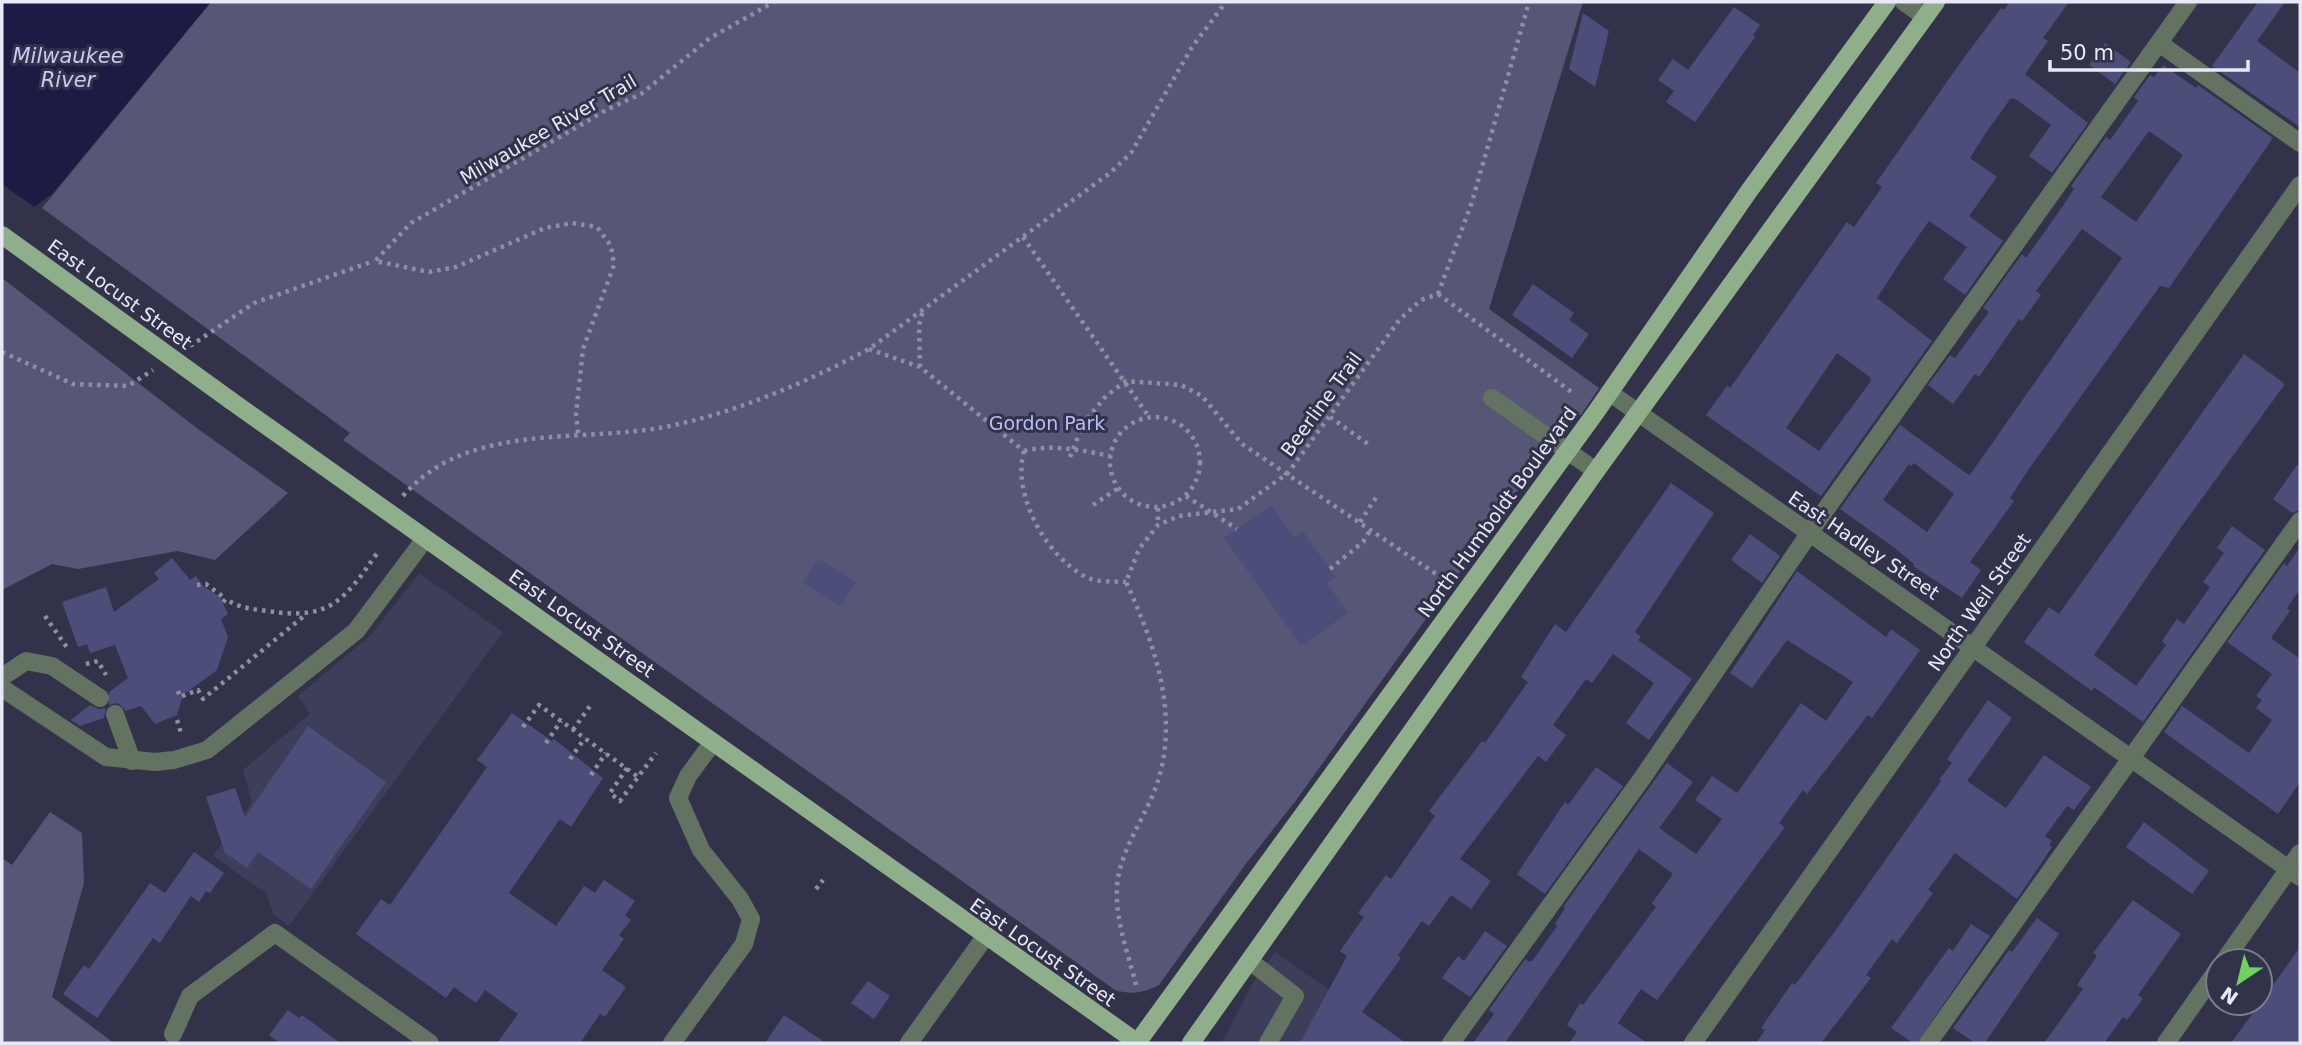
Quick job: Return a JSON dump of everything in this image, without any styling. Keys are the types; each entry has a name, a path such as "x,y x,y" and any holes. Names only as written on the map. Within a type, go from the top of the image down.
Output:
{"main road":[{"name":"North Humboldt Boulevard","path":"1137,1043 1610,393 1749,191 1887,2"},
{"path":"1191,1043 1251,962 1596,471 1936,2"},
{"name":"East Locust Street","path":"2,236 318,464 1137,1043"}],"street":[{"path":"1904,2 1925,17"},
{"path":"1451,1043 1643,777 1809,534 2188,2"},
{"path":"2160,43 2300,144"},
{"name":"North Weil Street","path":"1693,1043 2300,185"},
{"name":"East Hadley Street","path":"1610,393 2295,873"},
{"path":"1492,398 1596,471"},
{"path":"1928,1043 2300,521"},
{"path":"2,688 93,751 132,761 174,760 207,750 356,631 425,539"},
{"path":"2,677 26,662 52,666 100,698"},
{"path":"115,714 132,761"},
{"path":"673,1043 744,944 751,919 740,899 701,850 678,798 688,776 713,742"},
{"path":"2235,947 2295,873 2300,853"},
{"path":"173,1034 190,996 275,933 430,1043"},
{"path":"909,1043 985,937"},
{"path":"1251,962 1295,996 1268,1043"},
{"path":"2166,1043 2204,989"}],"path":[{"name":"Milwaukee River Trail","path":"185,349 254,303 375,261 411,223 608,109 641,94 710,38 774,2"},
{"path":"414,483 471,453 501,444 578,433 631,433 720,413 825,372 869,349 1110,173 1131,153 1192,47 1226,2"},
{"path":"1529,2 1472,202 1438,294 1573,393"},
{"path":"375,261 429,272 456,267 544,228 572,223 597,227 611,246 614,265 583,349 576,414 578,433"},
{"path":"1023,237 1149,417"},
{"name":"Beerline Trail","path":"1158,525 1179,516 1238,509 1288,473 1408,310 1438,294"},
{"path":"920,367 919,326 923,309"},
{"path":"869,349 920,367 1024,451"},
{"path":"2,352 73,384 128,386 163,364"},
{"path":"1070,457 1083,424 1106,396 1126,382 1181,385 1202,396 1242,444 1442,578"},
{"path":"1149,417 1172,420 1194,439 1200,453 1200,469 1186,496 1173,504 1158,508 1142,506 1128,500 1117,489 1111,475 1110,456 1119,434 1130,424 1149,417"},
{"path":"1330,417 1368,444"},
{"path":"1024,451 1037,448 1071,449 1110,456"},
{"path":"1024,451 1020,463 1030,511 1049,545 1085,576 1126,582"},
{"path":"1093,505 1117,489"},
{"path":"1186,496 1237,529"},
{"path":"1360,522 1377,496"},
{"path":"1136,985 1118,918 1117,888 1124,856 1160,774 1164,758 1166,703 1160,671 1126,582 1139,550 1158,525 1158,508"},
{"path":"1330,569 1363,542 1371,529"},
{"path":"178,691 180,697 198,690 203,699 304,615 334,604 350,591 378,552"},
{"path":"197,585 206,584 224,601 236,606 304,615"},
{"path":"45,616 72,655"},
{"path":"79,665 98,661 109,679"},
{"path":"523,727 539,705 638,777"},
{"path":"573,730 590,706"},
{"path":"177,720 183,737 179,742"},
{"path":"546,743 561,721"},
{"path":"570,759 585,738"},
{"path":"591,775 607,753"},
{"path":"627,768 610,793 621,801 656,753"},
{"path":"816,889 823,880"}],"shaded area":[{"path":"419,573 503,632 289,926 273,914 267,894 213,856 252,802 243,770 310,714 298,696 371,635"},
{"path":"1275,952 1402,1041 1222,1043 1251,986"}],"green space":[{"name":"Gordon Park","path":"211,2 1583,2 1489,309 1599,388 1581,415 1571,416 1297,799 1245,865 1159,985 1137,992 1115,990 343,440 350,433 42,208"},
{"path":"2,278 198,429 288,493 215,560 177,551 78,569 52,564 2,590"},
{"path":"50,812 82,833 84,883 52,997 114,1043 2,1043 2,858 12,865"}],"water":[{"name":"Milwaukee River","path":"2,2 211,2 53,193 2,230"}],"pier":[{"path":"2,184 37,209 2,233"}],"building":[{"path":"2010,2 2069,2 2043,38 2048,41 2025,74 2088,123 2052,173 2029,156 2051,125 2017,100 2011,98 1985,134 1970,158 1997,177 1969,216 2003,241 1965,295 1943,279 1967,247 1929,221 1877,298 1932,341 1821,496 1706,415 1727,386 1730,388 1847,222 1854,227 1882,187 1876,183 1958,66 2001,8 2004,10","holes":["1837,353 1870,377 1871,381 1819,451 1786,428"]},
{"path":"2258,2 2285,2 2257,41 2300,73 2300,127 2212,66"},
{"path":"1734,7 1760,25 1753,35 1755,37 1695,122 1666,102 1674,91 1658,80 1673,59 1688,70"},
{"path":"1583,13 1609,31 1595,87 1569,69"},
{"path":"2105,43 2131,62 2115,84 2089,65"},
{"path":"2163,65 2196,88 2198,85 2273,138 2169,288 2160,286 2029,469 2010,498 2014,501 1970,562 1981,570 1962,598 1913,566 1914,564 1892,546 1840,509 1900,425 1969,475 1972,472 2122,258 2082,229 2036,291 2041,295 2022,321 2019,319 1979,377 1975,374 1953,404 1928,385 1950,355 1955,358 1989,312 1983,308 2022,254 2026,258 2074,189 2071,186 2106,137 2110,140 2138,101 2134,97 2150,75 2154,77","holes":["2149,131 2183,155 2136,222 2101,197","1914,463 1954,494 1927,532 1883,500 1909,464 1911,466"]},
{"path":"1533,284 1574,313 1569,320 1589,334 1572,358 1512,315"},
{"path":"2244,354 2285,384 2179,530 2094,655 2136,686 2166,645 2162,641 2177,619 2184,624 2210,587 2203,582 2224,553 2217,548 2232,526 2265,550 2143,722 2094,687 2092,691 2024,642 2049,607 2059,614"},
{"path":"2300,461 2300,510 2292,513 2273,499"},
{"path":"1671,483 1714,513 1635,632 1641,637 1638,640 1692,679 1649,740 1626,723 1654,683 1613,654 1592,683 1586,679 1553,725 1566,735 1546,762 1538,756 1460,859 1491,881 1471,909 1451,895 1429,926 1422,921 1398,955 1401,958 1362,1012 1406,1043 1300,1043 1347,956 1340,951 1364,917 1358,913 1386,875 1391,879 1435,816 1429,811 1482,741 1485,743 1528,682 1521,677 1555,624 1566,632"},
{"path":"1271,505 1294,537 1303,531 1335,577 1327,583 1348,613 1301,646 1224,538"},
{"path":"1750,534 1780,556 1762,583 1731,560"},
{"path":"2300,547 2300,589 2287,608 2290,611 2271,638 2300,659 2300,782 2278,814 2164,732 2182,706 2249,753 2272,720 2256,708 2262,700 2256,696 2272,674 2227,642 2284,563 2287,566"},
{"path":"172,558 190,580 196,576 203,586 220,597 228,614 221,619 228,637 217,670 183,695 177,715 155,724 141,706 126,711 118,703 109,705 109,692 128,678 115,645 90,653 87,644 78,647 62,602 106,587 114,612 159,579 154,573"},
{"path":"818,559 856,582 841,606 803,583"},
{"path":"1797,571 1886,637 1891,629 1920,650 1872,718 1868,715 1807,794 1803,790 1779,823 1785,827 1657,1000 1641,989 1618,1023 1647,1043 1569,1043 1577,1032 1567,1025 1580,1003 1583,1005 1656,907 1652,903 1673,874 1639,849 1505,1043 1473,1043 1494,1014 1489,1010 1525,959 1530,962 1533,960 1557,926 1555,924 1565,908 1563,907 1667,763 1693,782 1659,828 1696,854 1722,819 1695,800 1712,776 1737,793 1801,703 1826,721 1853,682 1787,640 1752,688 1730,673"},
{"path":"1988,700 2012,718 1967,781 2006,808 2044,755 2091,787 2074,810 2067,806 2045,836 2052,841 2049,845 2052,847 2032,877 2017,899 1955,853 1928,890 1933,893 1897,943 1892,939 1866,975 1871,978 1821,1043 1756,1043 1765,1030 1761,1028 1792,983 1795,985 1838,927 1941,781 1939,780 1952,763 1947,759"},
{"path":"90,705 99,709 106,708 104,718 80,726 71,720"},
{"path":"512,713 552,741 554,739 603,778 571,827 560,819 509,893 556,926 584,886 595,893 604,880 635,901 625,915 631,920 619,935 624,939 602,970 626,987 605,1017 600,1014 580,1043 497,1043 518,1014 485,990 476,1003 454,987 446,998 356,934 381,899 390,905 487,767 477,760"},
{"path":"308,726 386,782 311,889 258,852 247,868 225,853 206,797 235,788 245,817"},
{"path":"1596,767 1623,786 1545,894 1517,874 1565,802 1568,805"},
{"path":"2144,822 2209,871 2192,894 2126,847"},
{"path":"194,852 224,873 210,893 206,891 199,902 191,896 160,943 153,938 97,1018 63,994 84,965 89,969 150,883 165,893"},
{"path":"2133,900 2181,934 2138,995 2143,999 2127,1020 2123,1017 2104,1043 2044,1043 2083,989 2077,985 2097,956 2093,953"},
{"path":"2037,918 2059,934 1985,1043 1975,1043 1953,1028 2009,950 2012,952"},
{"path":"1971,924 1990,936 1917,1043 1913,1043 1891,1028 1949,948 1953,951"},
{"path":"1485,931 1507,946 1470,997 1442,978 1458,956 1464,961"},
{"path":"2300,947 2300,1043 2231,1043 2250,1017 2274,1017 2274,984"},
{"path":"868,981 890,996 874,1019 851,1003"},
{"path":"288,1010 299,1018 302,1015 340,1043 280,1043 269,1035"},
{"path":"784,1015 826,1043 765,1043"}]}
